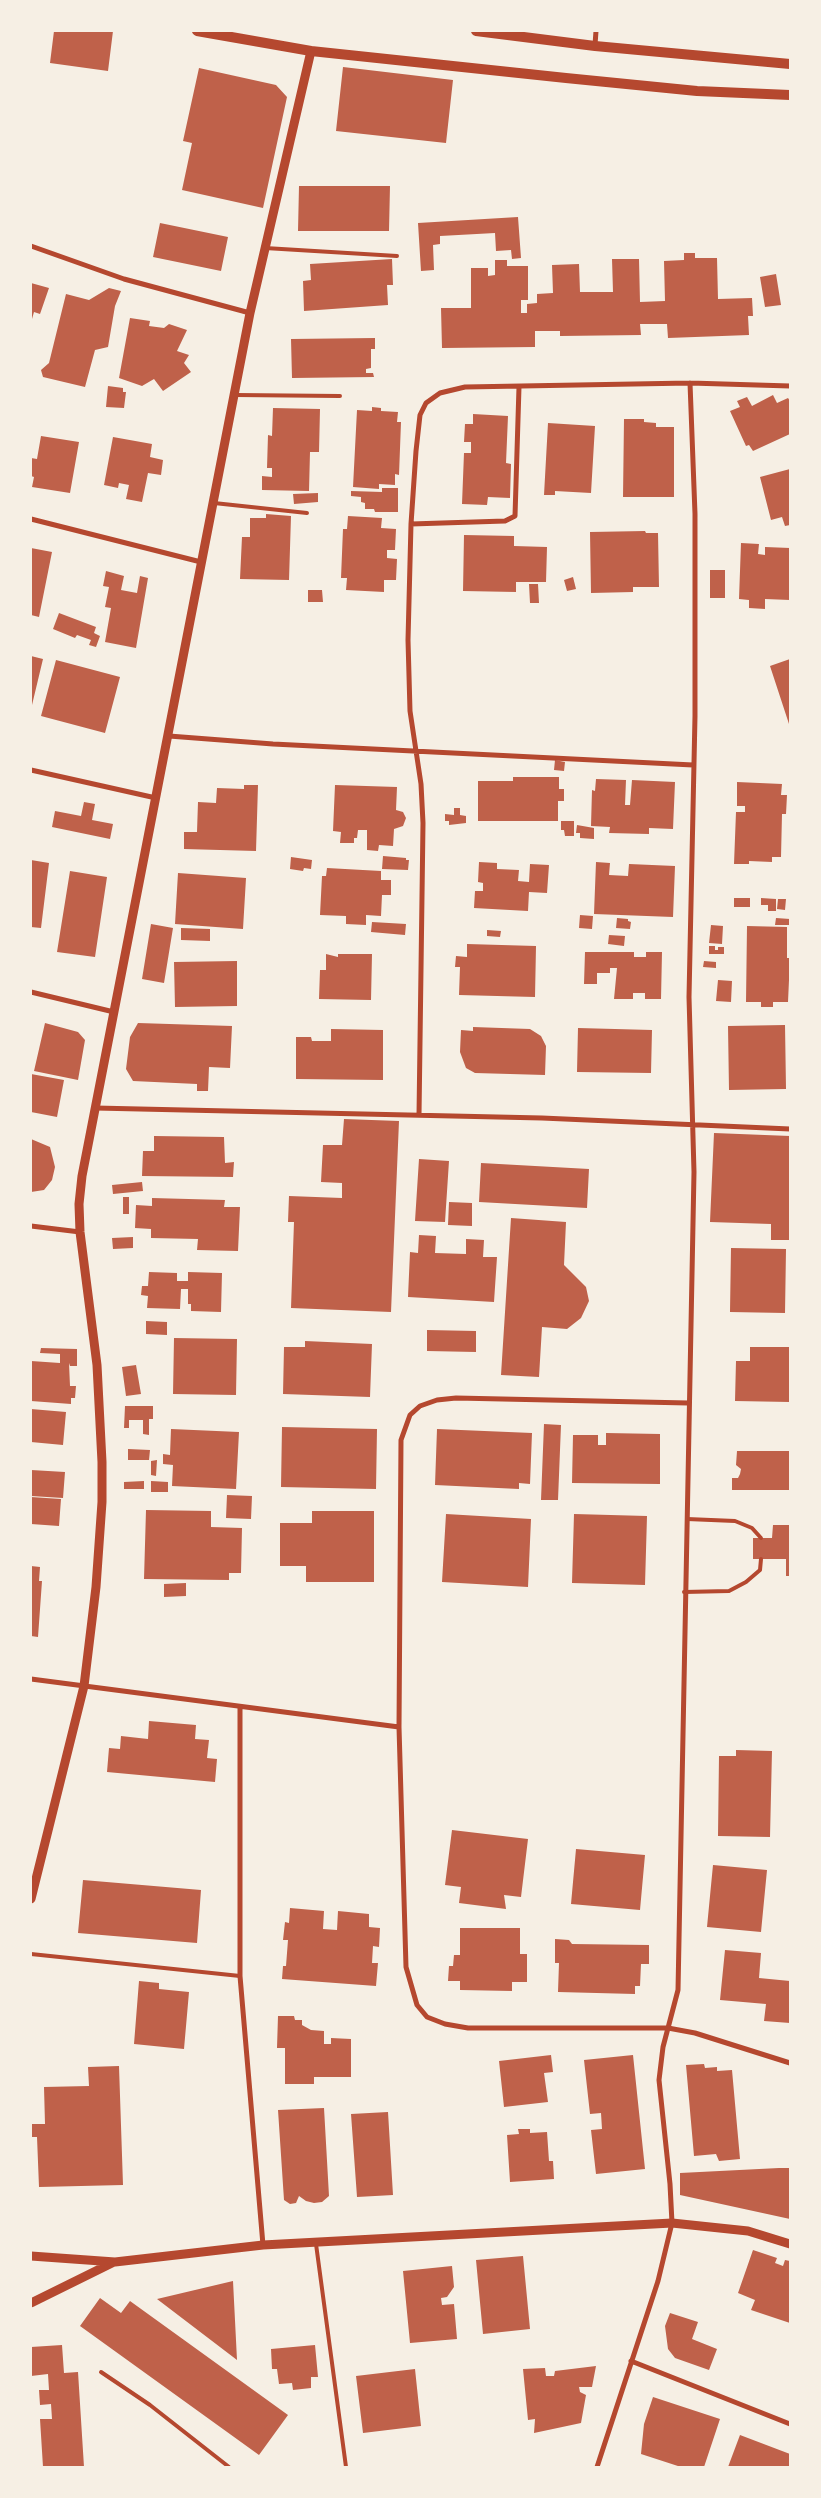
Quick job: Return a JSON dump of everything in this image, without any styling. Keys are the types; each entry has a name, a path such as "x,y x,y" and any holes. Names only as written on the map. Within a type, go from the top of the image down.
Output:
{"main road":[{"path":"197,31 311,51 697,91 790,95"},
{"path":"476,31 595,46 790,64"}],"street":[{"path":"595,46 596,31"},
{"path":"31,1899 84,1686 96,1587 102,1478 97,1364 80,1232 79,1204 82,1176 157,798 201,562 236,395 250,313 311,51"},
{"path":"31,246 124,279 250,313"},
{"path":"419,1115 423,822 421,784 414,751 410,711 408,640 411,524 420,415 426,403 440,393 465,387 690,383 790,386"},
{"path":"597,2467 658,2281 672,2223 670,2184 659,2080 660,2062 678,1990 684,1592 687,1519 693,1124 688,997 693,765 695,514 690,383"},
{"path":"411,524 505,521 515,516 519,387"},
{"path":"31,519 201,562"},
{"path":"169,736 693,765"},
{"path":"31,770 157,798"},
{"path":"31,992 114,1012"},
{"path":"95,1108 419,1115 790,1129"},
{"path":"31,1226 80,1232"},
{"path":"688,1403 456,1398 437,1400 420,1406 410,1415 401,1440 399,1727 406,1967 417,2005 427,2017 445,2024 468,2028 668,2028 695,2033 790,2063"},
{"path":"31,1679 240,1708 399,1727"},
{"path":"240,1708 240,1976 263,2245"},
{"path":"31,2256 115,2262 263,2245 672,2223 748,2231 790,2244"},
{"path":"31,2303 115,2262"},
{"path":"631,2361 790,2424"}],"lane":[{"path":"264,248 397,256"},
{"path":"236,395 340,396"},
{"path":"214,504 307,513"},
{"path":"687,1519 734,1522 752,1528 761,1538"},
{"path":"684,1592 729,1592 746,1582 760,1570 761,1558"},
{"path":"31,1954 240,1976"},
{"path":"315,2242 346,2467"},
{"path":"101,2372 150,2405 229,2467"}],"building":[{"path":"54,31 113,31 108,71 50,63"},
{"path":"343,67 453,80 446,143 336,131"},
{"path":"199,68 276,85 287,97 263,208 182,190 192,143 183,141"},
{"path":"299,186 390,186 389,231 298,231"},
{"path":"518,217 521,258 512,259 511,250 496,251 495,233 440,236 440,244 433,245 434,270 421,271 418,223"},
{"path":"160,223 228,237 221,271 153,257"},
{"path":"684,253 695,253 695,258 717,258 718,299 752,298 753,316 748,316 749,335 668,338 667,324 640,324 641,335 560,336 560,331 535,331 535,347 442,348 441,308 471,308 471,268 488,268 488,276 495,275 495,260 507,260 507,266 528,266 528,300 521,300 521,313 527,313 527,304 537,303 537,294 553,293 552,265 579,264 580,292 613,292 612,259 639,259 640,302 665,301 664,261 684,260"},
{"path":"392,259 393,285 387,285 388,305 304,311 303,281 311,280 310,264"},
{"path":"776,274 781,305 765,307 760,277"},
{"path":"31,283 49,288 40,314 34,312 32,319"},
{"path":"109,288 121,291 115,306 108,347 95,350 85,387 43,377 41,370 49,363 66,294 89,300"},
{"path":"130,318 150,321 149,326 164,328 169,324 187,330 177,351 189,355 184,363 191,372 163,391 154,379 142,386 119,378"},
{"path":"375,338 375,349 371,349 371,368 366,369 366,373 373,373 374,377 292,378 291,339"},
{"path":"108,386 123,388 123,392 126,392 124,408 106,407"},
{"path":"773,395 777,403 788,398 790,401 790,434 753,451 749,445 746,446 730,411 740,407 737,401 747,397 752,406"},
{"path":"372,407 381,408 381,411 398,412 397,422 401,422 399,475 395,474 395,485 379,484 379,489 353,487 357,410 372,411"},
{"path":"273,408 320,409 319,452 310,452 309,491 262,490 262,476 272,477 272,468 267,468 268,435 272,436"},
{"path":"473,414 508,416 506,463 511,464 510,498 488,497 487,505 462,504 464,453 471,453 471,442 464,442 465,424 473,424"},
{"path":"624,419 644,419 644,422 656,423 656,427 674,427 674,497 623,497"},
{"path":"548,423 595,426 591,493 555,491 555,495 544,495"},
{"path":"41,436 79,442 70,493 32,487 34,477 31,476 31,458 37,459"},
{"path":"113,437 152,444 150,457 163,460 161,475 148,473 142,502 126,499 129,485 119,483 118,488 104,485"},
{"path":"790,469 790,525 785,526 782,517 771,520 760,477"},
{"path":"382,488 398,488 398,512 375,512 374,509 365,509 365,503 361,502 361,497 351,496 351,491 382,492"},
{"path":"318,493 318,502 294,504 293,494"},
{"path":"266,514 291,516 289,580 240,579 242,537 250,537 250,518 266,518"},
{"path":"348,516 382,518 381,528 396,529 395,550 387,550 387,558 397,559 396,580 384,580 384,592 346,590 347,578 341,578 343,529 347,529"},
{"path":"645,531 646,533 658,533 659,587 633,587 633,592 591,593 590,532"},
{"path":"464,535 514,536 514,546 547,547 546,582 516,582 516,592 463,591"},
{"path":"741,543 759,544 758,554 765,555 765,547 790,548 790,600 765,599 765,609 749,608 749,600 739,599"},
{"path":"31,548 52,552 39,617 31,615"},
{"path":"710,570 725,570 725,598 710,598"},
{"path":"106,571 124,576 121,590 137,593 140,576 148,578 136,648 105,642 111,608 105,607 109,587 103,586"},
{"path":"573,577 576,589 567,591 564,580"},
{"path":"529,584 538,584 539,603 530,603"},
{"path":"308,590 322,590 323,602 308,602"},
{"path":"59,613 96,627 94,633 100,636 96,647 89,645 91,640 77,635 75,638 53,629"},
{"path":"31,656 43,659 32,705 31,705"},
{"path":"790,659 790,724 789,724 770,666"},
{"path":"56,660 120,677 105,733 41,716"},
{"path":"555,760 565,762 564,771 554,770"},
{"path":"513,777 559,777 559,789 564,789 564,801 558,801 558,821 478,821 478,781 513,781"},
{"path":"596,779 626,780 625,805 630,805 632,780 675,782 673,829 649,828 649,834 609,833 610,827 591,826 592,790 595,791"},
{"path":"737,782 782,784 781,795 787,795 786,814 782,814 781,857 772,857 772,862 749,861 749,864 734,864 736,812 745,812 745,806 737,806"},
{"path":"244,785 258,785 256,851 184,849 184,832 197,832 198,802 216,803 217,788 244,789"},
{"path":"335,785 397,787 396,810 403,812 406,818 403,826 394,829 393,846 379,845 378,851 367,850 367,830 358,830 354,843 340,843 341,832 333,831"},
{"path":"84,802 95,804 92,820 113,824 110,839 52,827 55,811 81,816"},
{"path":"454,808 460,808 460,815 466,816 466,823 449,825 449,821 445,821 445,814 454,815"},
{"path":"561,821 574,821 574,836 565,836 564,830 561,830"},
{"path":"577,825 594,828 594,839 580,838 580,833 576,833"},
{"path":"383,856 406,858 406,860 409,860 408,870 382,869"},
{"path":"291,857 312,860 311,869 304,868 303,871 290,869"},
{"path":"31,860 49,863 41,928 31,927"},
{"path":"479,862 497,863 497,869 519,870 518,881 529,882 530,864 549,865 547,893 529,892 528,911 474,908 475,891 483,891 483,883 478,882"},
{"path":"596,862 610,863 609,875 628,876 629,864 675,866 673,917 594,914"},
{"path":"327,868 381,871 381,880 391,880 391,895 382,895 381,916 366,915 366,925 346,924 346,916 320,915 322,876 326,876"},
{"path":"70,871 107,877 95,957 57,952"},
{"path":"178,873 246,878 243,929 175,924"},
{"path":"734,898 750,898 750,907 734,907"},
{"path":"761,898 776,899 776,911 768,911 768,905 761,905"},
{"path":"778,899 786,899 785,910 777,909"},
{"path":"580,915 593,916 592,929 579,928"},
{"path":"617,918 628,919 631,922 630,929 616,928"},
{"path":"776,918 790,919 790,925 775,925"},
{"path":"372,922 406,924 405,935 371,932"},
{"path":"151,924 173,928 164,983 142,979"},
{"path":"711,925 723,926 722,944 709,943"},
{"path":"747,926 787,927 787,958 790,958 788,1002 773,1002 773,1007 761,1007 761,1002 746,1002"},
{"path":"181,928 210,929 210,941 181,940"},
{"path":"487,930 501,931 500,937 487,936"},
{"path":"609,935 625,936 624,946 608,944"},
{"path":"467,944 536,946 535,997 459,995 460,967 455,967 456,956 467,957"},
{"path":"709,946 715,946 715,950 718,950 718,947 724,947 724,954 709,954"},
{"path":"585,952 634,952 634,957 646,957 646,952 662,952 661,999 645,999 645,993 633,993 633,999 614,999 617,968 610,968 610,973 597,973 597,984 584,984"},
{"path":"326,954 338,957 338,954 372,954 371,1000 319,999 320,970 326,970"},
{"path":"237,961 237,1006 175,1007 174,962"},
{"path":"704,961 716,962 716,968 703,967"},
{"path":"718,980 732,981 731,1002 716,1001"},
{"path":"45,1023 78,1032 85,1040 78,1080 34,1071"},
{"path":"138,1023 232,1026 230,1068 209,1067 208,1091 197,1091 197,1084 133,1081 126,1069 130,1037"},
{"path":"785,1025 786,1089 729,1090 728,1026"},
{"path":"473,1027 530,1029 541,1036 546,1046 545,1075 475,1073 466,1068 460,1052 461,1030 473,1031"},
{"path":"578,1028 652,1030 651,1073 577,1072"},
{"path":"331,1029 383,1030 383,1080 296,1079 296,1037 311,1037 312,1041 331,1041"},
{"path":"31,1074 64,1080 57,1117 31,1112"},
{"path":"344,1119 399,1121 391,1312 291,1308 294,1222 288,1222 289,1196 342,1198 342,1183 321,1182 323,1145 342,1145"},
{"path":"714,1133 790,1136 790,1240 771,1240 771,1224 710,1222"},
{"path":"154,1136 224,1137 225,1163 234,1162 233,1177 142,1176 143,1151 154,1151"},
{"path":"31,1139 50,1147 55,1167 52,1180 44,1190 31,1192"},
{"path":"419,1159 449,1161 445,1222 415,1221"},
{"path":"481,1163 589,1169 587,1208 479,1202"},
{"path":"142,1182 143,1191 113,1194 112,1185"},
{"path":"123,1197 129,1197 129,1214 123,1214"},
{"path":"152,1198 225,1200 224,1207 240,1207 238,1251 197,1250 198,1239 151,1238 151,1229 135,1228 136,1205 152,1206"},
{"path":"449,1202 472,1203 472,1226 448,1225"},
{"path":"511,1218 566,1222 564,1265 586,1287 589,1301 581,1318 567,1329 542,1327 539,1377 501,1375"},
{"path":"419,1235 436,1236 435,1253 466,1254 466,1239 484,1240 483,1257 497,1257 494,1302 408,1297 410,1252 418,1253"},
{"path":"133,1237 133,1248 113,1249 112,1238"},
{"path":"731,1248 786,1249 785,1313 730,1312"},
{"path":"149,1272 177,1273 177,1281 188,1281 188,1272 222,1273 221,1312 191,1311 191,1304 188,1304 188,1289 181,1289 180,1309 147,1308 148,1296 141,1295 142,1286 148,1286"},
{"path":"146,1321 167,1322 167,1335 146,1334"},
{"path":"427,1330 476,1331 476,1352 427,1351"},
{"path":"174,1338 237,1339 236,1395 173,1394"},
{"path":"305,1341 372,1344 370,1397 283,1394 284,1347 305,1347"},
{"path":"750,1347 790,1347 790,1402 735,1401 736,1361 750,1361"},
{"path":"41,1348 77,1349 77,1366 70,1366 69,1363 70,1386 76,1386 75,1398 71,1398 71,1404 31,1401 31,1361 60,1363 60,1354 40,1353"},
{"path":"136,1365 141,1394 126,1396 122,1367"},
{"path":"125,1406 153,1406 153,1419 149,1419 149,1435 143,1434 143,1420 129,1420 129,1428 124,1428"},
{"path":"31,1409 66,1412 63,1445 31,1442"},
{"path":"544,1424 561,1425 558,1500 541,1500"},
{"path":"282,1427 377,1429 376,1489 281,1487"},
{"path":"171,1429 239,1432 236,1489 172,1486 173,1465 163,1464 163,1454 170,1455"},
{"path":"437,1429 532,1433 530,1484 519,1483 519,1489 435,1485"},
{"path":"606,1433 660,1434 660,1484 572,1483 573,1435 598,1435 598,1445 606,1445"},
{"path":"128,1449 150,1450 149,1460 128,1460"},
{"path":"737,1451 790,1451 790,1490 732,1490 732,1478 738,1478 741,1469 736,1465"},
{"path":"157,1460 156,1476 151,1475 151,1461"},
{"path":"31,1470 65,1472 63,1498 31,1496"},
{"path":"144,1481 144,1489 124,1489 124,1482"},
{"path":"151,1481 168,1482 168,1492 151,1492"},
{"path":"227,1495 252,1496 251,1519 226,1518"},
{"path":"31,1497 61,1499 59,1526 31,1524"},
{"path":"146,1510 211,1511 211,1527 242,1528 241,1573 229,1573 229,1580 144,1579"},
{"path":"312,1511 374,1511 374,1582 306,1582 306,1566 280,1566 280,1523 312,1523"},
{"path":"446,1514 531,1519 528,1587 442,1582"},
{"path":"574,1514 647,1516 645,1585 572,1583"},
{"path":"773,1525 790,1525 790,1576 786,1576 786,1559 753,1559 753,1538 772,1538"},
{"path":"31,1566 40,1567 39,1581 42,1581 38,1637 31,1636"},
{"path":"186,1583 186,1596 164,1597 164,1584"},
{"path":"149,1721 196,1725 195,1739 209,1740 207,1758 217,1759 215,1782 107,1772 109,1748 120,1749 121,1736 148,1739"},
{"path":"736,1750 772,1751 770,1837 718,1836 719,1756 736,1756"},
{"path":"452,1830 528,1839 521,1897 504,1895 506,1909 459,1903 461,1887 445,1885"},
{"path":"576,1849 645,1855 640,1910 571,1904"},
{"path":"713,1865 767,1870 761,1932 707,1927"},
{"path":"83,1880 201,1890 197,1943 78,1933"},
{"path":"290,1908 324,1911 323,1929 337,1930 338,1911 369,1914 369,1927 380,1928 379,1947 373,1946 372,1963 378,1963 376,1986 282,1979 283,1966 286,1966 288,1940 283,1940 285,1922 289,1923"},
{"path":"460,1928 520,1928 520,1954 527,1954 527,1982 512,1982 512,1991 460,1990 460,1981 448,1981 449,1966 453,1966 454,1955 460,1955"},
{"path":"555,1939 569,1940 572,1944 649,1945 649,1964 641,1964 640,1986 635,1986 635,1994 558,1992 559,1963 555,1963"},
{"path":"725,1950 761,1953 759,1978 790,1981 790,2023 764,2021 766,2004 720,2000"},
{"path":"139,1981 159,1983 159,1989 189,1992 184,2049 134,2044"},
{"path":"278,2016 294,2016 295,2020 302,2020 302,2025 311,2030 324,2031 324,2044 331,2044 331,2038 351,2039 351,2077 314,2077 314,2084 285,2084 285,2048 277,2048"},
{"path":"551,2055 553,2072 544,2073 548,2102 504,2107 499,2061"},
{"path":"633,2055 645,2169 596,2174 591,2130 602,2129 601,2113 590,2114 584,2060"},
{"path":"704,2064 705,2068 717,2067 717,2071 732,2070 740,2159 719,2161 716,2154 694,2156 686,2065"},
{"path":"119,2066 123,2185 39,2187 37,2137 31,2137 31,2124 45,2124 44,2087 89,2086 88,2067"},
{"path":"324,2108 329,2196 322,2202 314,2203 306,2201 299,2196 296,2203 290,2204 284,2200 278,2110"},
{"path":"388,2112 393,2195 357,2197 351,2114"},
{"path":"518,2129 530,2129 530,2133 547,2132 549,2161 553,2161 554,2179 510,2182 507,2135 519,2134"},
{"path":"790,2168 790,2219 680,2195 680,2173"},
{"path":"753,2250 777,2258 775,2263 783,2266 785,2260 790,2261 790,2323 751,2310 755,2300 738,2293"},
{"path":"523,2256 530,2329 483,2334 476,2260"},
{"path":"452,2266 454,2287 447,2297 441,2298 442,2305 454,2304 457,2339 410,2343 403,2271"},
{"path":"233,2281 237,2360 157,2299"},
{"path":"100,2298 121,2313 130,2301 288,2415 259,2455 80,2326"},
{"path":"670,2313 698,2322 692,2339 717,2349 709,2370 675,2358 668,2349 665,2326"},
{"path":"62,2345 64,2373 78,2372 84,2467 43,2467 40,2419 52,2419 51,2404 40,2405 39,2390 49,2390 48,2374 31,2376 31,2347"},
{"path":"315,2345 318,2377 311,2377 311,2388 293,2390 292,2383 279,2384 277,2369 272,2369 271,2349"},
{"path":"596,2366 592,2387 579,2387 580,2392 586,2395 581,2423 534,2433 535,2419 528,2420 523,2369 545,2368 546,2376 554,2376 555,2371"},
{"path":"415,2369 421,2426 363,2433 356,2376"},
{"path":"653,2397 720,2419 704,2467 681,2467 641,2454 644,2424"},
{"path":"740,2435 790,2454 790,2467 728,2467"}]}
